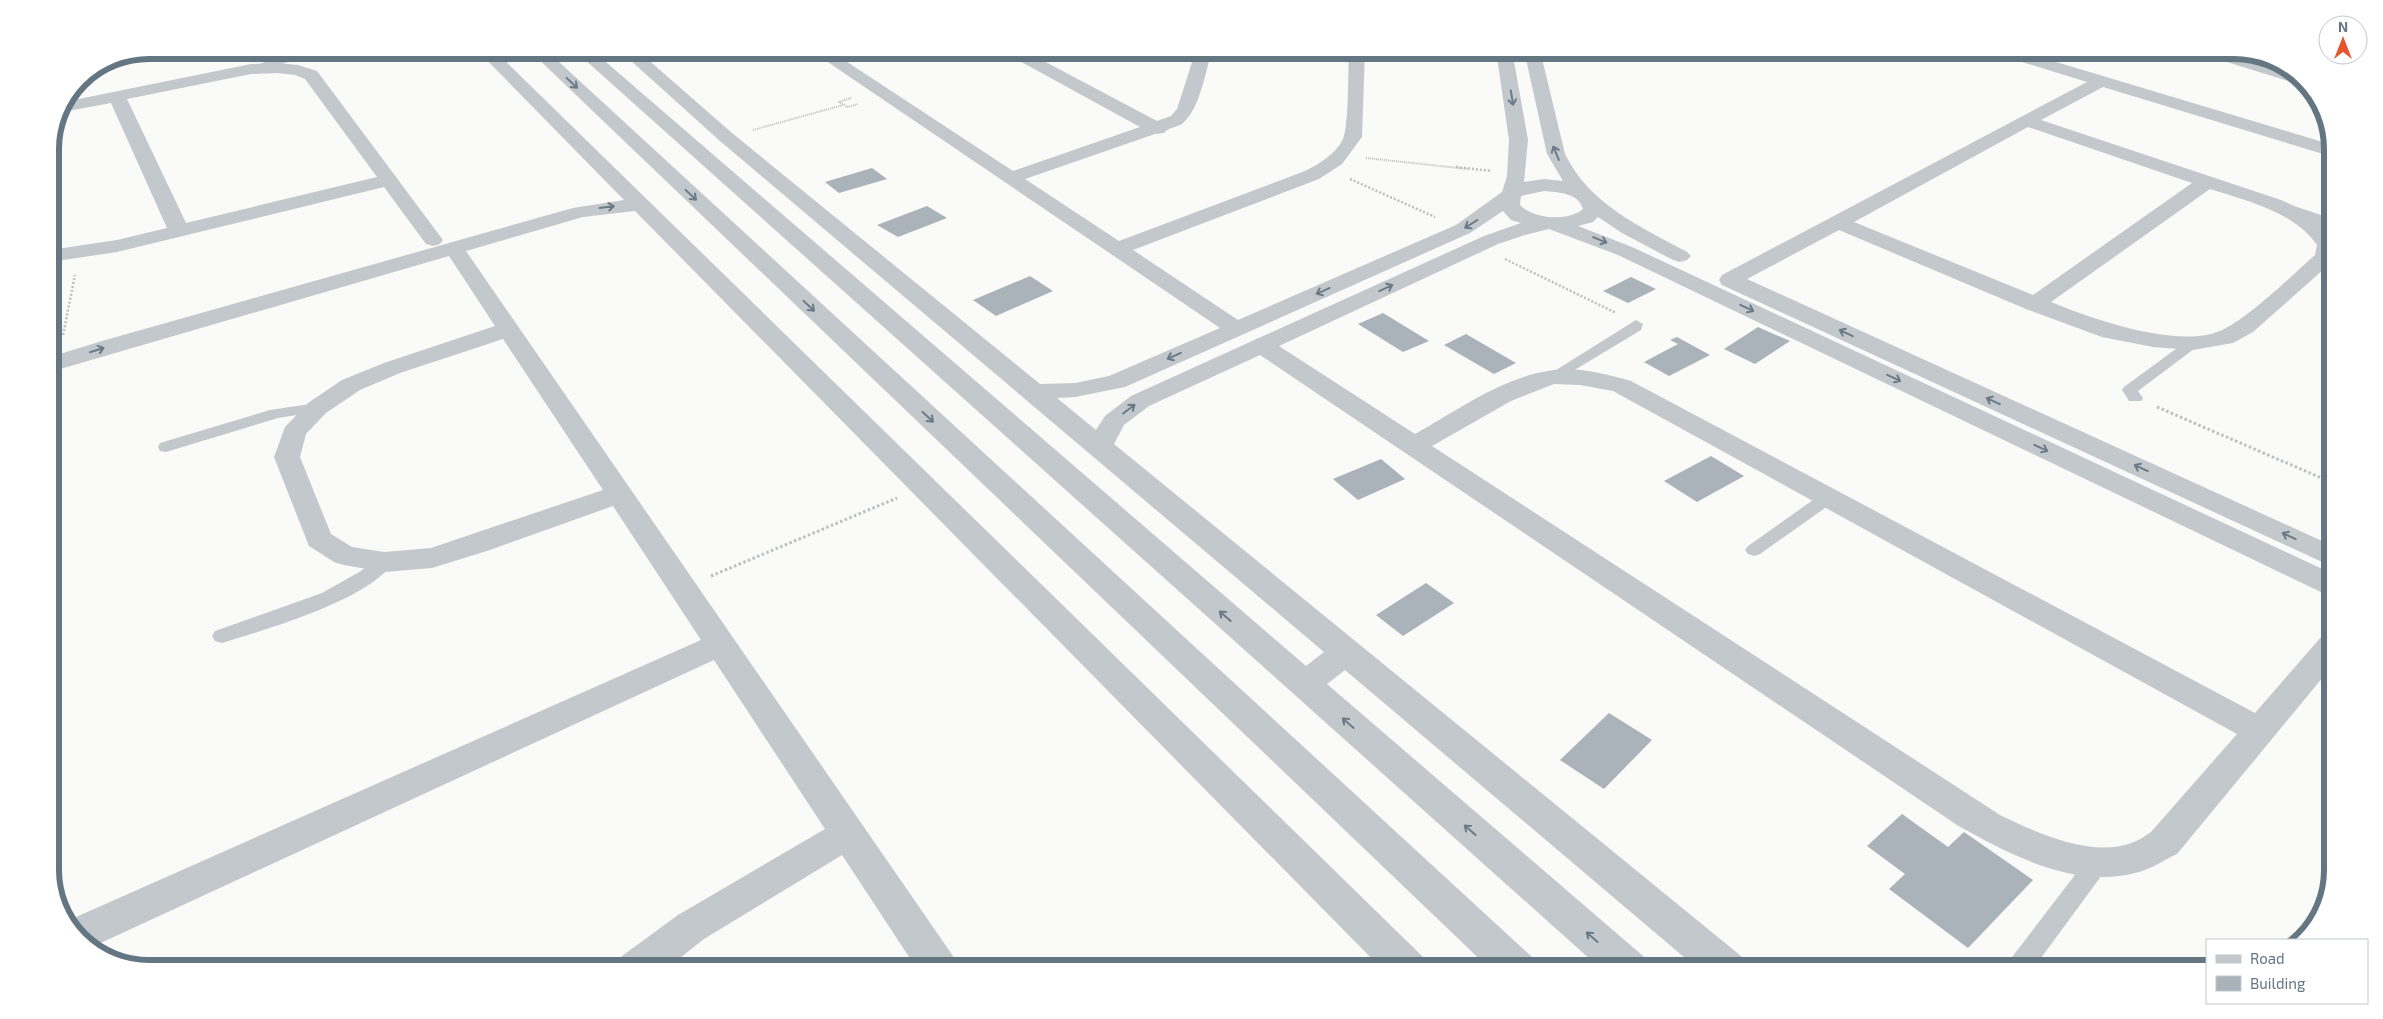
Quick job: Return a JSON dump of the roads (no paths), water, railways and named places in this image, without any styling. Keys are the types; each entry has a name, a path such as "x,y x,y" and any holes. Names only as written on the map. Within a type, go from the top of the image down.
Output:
{"street":[{"path":"519,59 616,180 1399,960"},
{"path":"522,59 649,156 1507,960"},
{"path":"592,59 1303,685 1619,960"},
{"path":"637,59 726,137 1716,960"},
{"path":"832,59 1237,329"},
{"path":"1028,59 1158,128"},
{"path":"1011,178 1170,124 1183,115 1201,59"},
{"path":"1118,249 1312,176 1341,156 1352,137 1356,59"},
{"path":"1505,59 1519,142 1518,173 1508,200 1510,206 1516,212 1537,221 1566,224 1586,219 1592,214 1594,209 1562,167 1556,154 1534,59"},
{"path":"2029,59 2324,148"},
{"path":"2234,59 2283,74"},
{"path":"70,106 252,69 277,68 298,70 311,75 388,180 443,244 509,329 933,960"},
{"path":"1730,280 2101,81"},
{"path":"117,96 178,231"},
{"path":"2026,121 2274,204 2300,217 2318,231 2324,240"},
{"path":"649,156 690,145"},
{"path":"59,255 80,253 178,231 388,180"},
{"path":"59,362 443,244 588,196 616,180"},
{"path":"2034,304 2208,181"},
{"path":"1032,392 1075,390 1116,382 1463,229 1489,212 1511,194 1530,186 1544,185 1564,188 1588,199 1650,241 1730,280 2324,553"},
{"path":"753,200 786,187"},
{"path":"59,343 443,244 580,212 601,208 641,205"},
{"path":"1837,222 2034,304 2110,332 2153,340 2193,342 2225,338 2245,328 2324,259"},
{"path":"1099,446 1114,421 1140,401 1504,235 1552,223 1625,250 2324,582"},
{"path":"509,329 392,368 351,386 317,408 294,432 287,457 319,539 344,555 384,562 432,558 619,494"},
{"path":"1262,345 1969,815 2010,839 2055,855 2099,861 2137,857 2164,843 2324,655"},
{"path":"1413,446 1524,384 1554,377 1588,378 1622,386 2259,731"},
{"path":"83,932 721,644"},
{"path":"1303,685 1346,652"},
{"path":"648,960 691,927 848,834"}],"lane":[{"path":"252,69 286,59"},
{"path":"2274,204 2324,220"},
{"path":"1554,377 1636,327 1636,324"},
{"path":"2135,398 2130,390 2193,342"},
{"path":"166,447 276,412 317,408"},
{"path":"1754,550 1829,497"},
{"path":"222,636 334,596 354,586 384,562"},
{"path":"2025,960 2099,861"}]}
